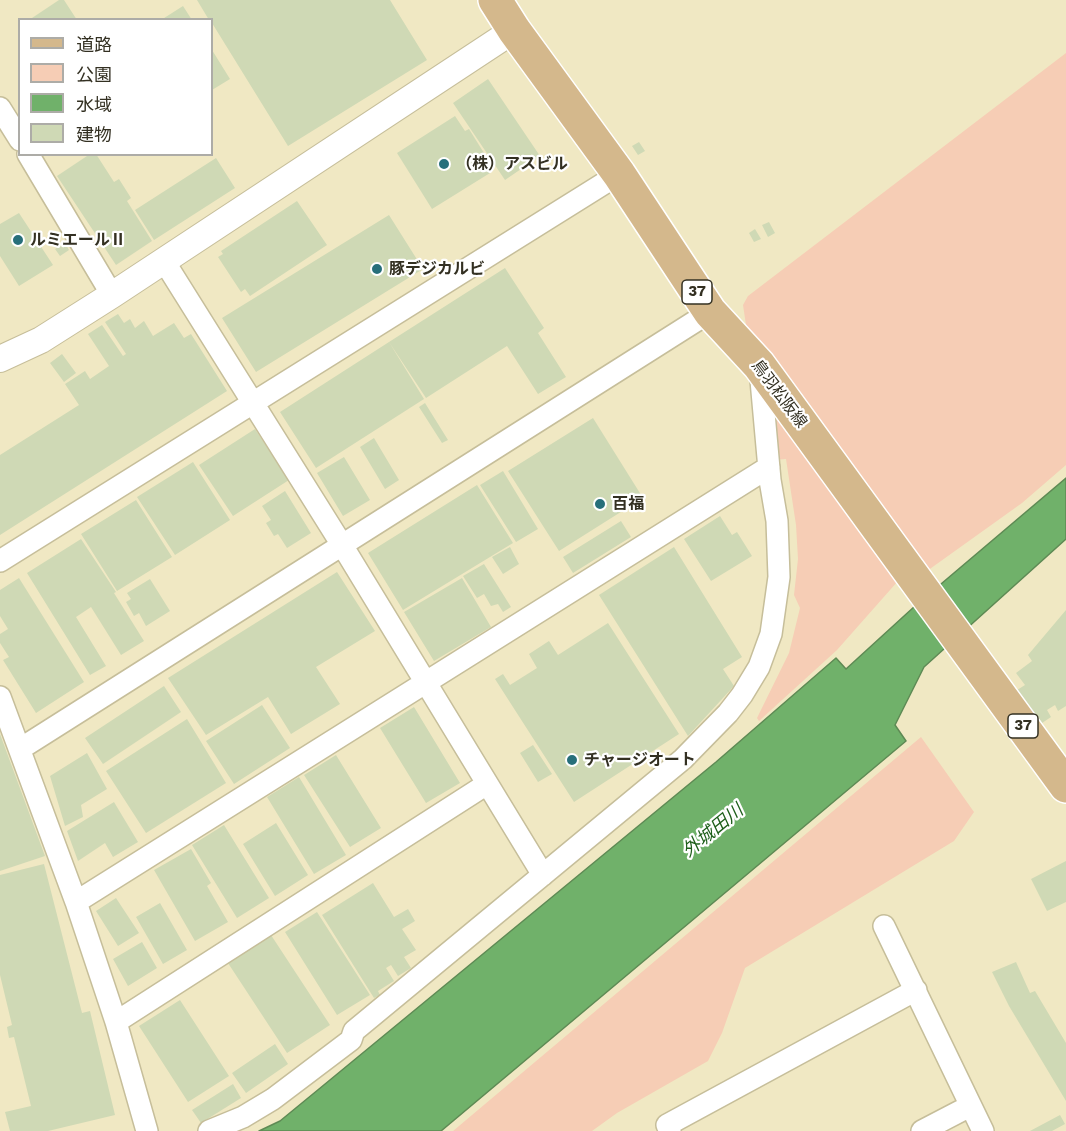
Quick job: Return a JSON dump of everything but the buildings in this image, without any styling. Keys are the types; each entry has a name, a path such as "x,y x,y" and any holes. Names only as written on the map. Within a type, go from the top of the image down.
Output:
{"main road":[{"name":"鳥羽松阪線","path":"495,0 514,30 619,174 710,312 759,365 911,575 1064,779"}],"street":[{"path":"0,359 41,340 112,295 514,30"},
{"path":"0,108 18,137"},
{"path":"29,156 112,295"},
{"path":"0,561 619,174"},
{"path":"164,261 342,545 424,683 543,874"},
{"path":"20,749 710,312"},
{"path":"209,1131 243,1117 273,1100 351,1040 354,1031 683,759 728,713 754,677 771,634 779,578 777,521 759,365"},
{"path":"76,902 769,467"},
{"path":"0,697 76,902 116,1022 147,1131"},
{"path":"116,1022 487,784"},
{"path":"884,926 983,1131"},
{"path":"669,1131 667,1125 916,990"},
{"path":"922,1131 970,1106"}],"green space":[{"path":"1066,53 1066,465 1022,503 927,571 809,407 746,325 743,305 748,296"},
{"path":"770,409 898,581 837,650 759,721 757,718 789,653 800,608 794,595 798,559 796,525 786,459 774,460"},
{"path":"921,737 974,812 954,841 745,968 722,1033 708,1061 617,1113 592,1131 453,1131"}],"water":[{"name":"外城田川","path":"1066,478 1066,539 924,667 895,725 906,741 441,1131 259,1131 280,1121 716,762 836,658 846,669 915,606"}],"place":[{"name":"（株）アスビル","path":"444,164"},
{"name":"ルミエールⅡ","path":"18,240"},
{"name":"豚デジカルビ","path":"377,269"},
{"name":"百福","path":"600,504"},
{"name":"チャージオート","path":"572,760"}]}
